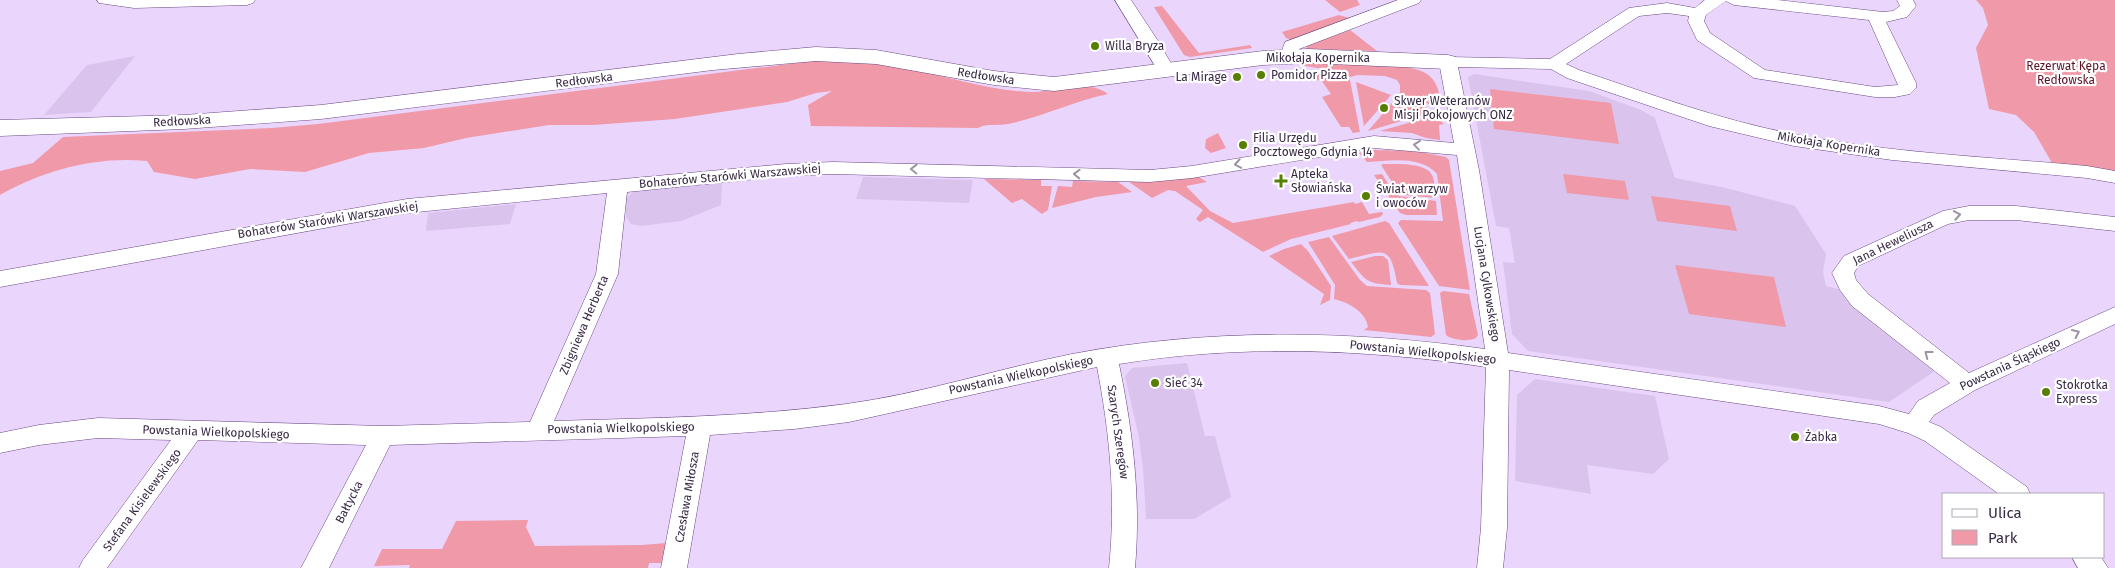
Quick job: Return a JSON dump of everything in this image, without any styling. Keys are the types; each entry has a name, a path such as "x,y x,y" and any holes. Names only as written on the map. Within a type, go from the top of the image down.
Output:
{"street":[{"path":"105,0 134,3 247,0"},
{"path":"1123,0 1150,41 1166,70"},
{"path":"1289,56 1291,46 1412,0"},
{"path":"1720,0 1710,4 1698,14 1696,21 1703,36 1760,74 1875,92 1889,93 1904,90 1907,88 1908,83 1876,17"},
{"path":"1734,0 1876,17 1900,14 1906,11 1908,6 1905,0"},
{"path":"1554,64 1635,11 1667,8 1698,14"},
{"name":"Redłowska","path":"0,128 222,120 305,114 717,62 819,54 853,55 896,60 1030,83 1073,82 1166,70"},
{"name":"Mikołaja Kopernika","path":"1166,70 1255,58 1289,56 1554,64 1573,74 1681,111 1716,122 1794,140 1892,154 2087,172 2115,177"},
{"name":"Lucjana Cylkowskiego","path":"1448,62 1465,150 1498,360 1494,528 1490,568"},
{"name":"Bohaterów Starówki Warszawskiej","path":"0,278 386,209 618,186 833,168 1162,175 1374,142 1465,150"},
{"name":"Zbigniewa Herberta","path":"538,430 607,274 618,186"},
{"name":"Jana Heweliusza","path":"1967,384 1860,300 1850,289 1843,274 1851,261 1943,218 1969,213 2016,213 2115,224"},
{"name":"Powstania Śląskiego","path":"1914,425 1926,408 1967,384 2115,315"},
{"name":"Powstania Wielkopolskiego","path":"0,443 39,435 98,428 383,436 700,426 794,420 849,413 1106,357 1193,347 1299,342 1406,348 1828,406 1879,415 1914,425 1951,446 2017,493"},
{"name":"Szarych Szeregów","path":"1106,357 1126,482 1125,544 1122,568"},
{"name":"Czesława Miłosza","path":"674,568 700,426"},
{"name":"Stefana Kisielewskiego","path":"92,568 191,431"},
{"name":"Bałtycka","path":"314,568 320,560 383,436"},
{"path":"2086,558 2096,568"}],"shaded area":[{"path":"135,56 91,112 44,115 87,65"},
{"path":"1474,74 1589,91 1641,110 1655,118 1675,178 1726,188 1795,206 1826,254 1823,272 1826,286 1838,289 1934,369 1932,373 1889,402 1528,351 1512,334 1503,262 1515,263 1509,228 1496,226 1468,77"},
{"path":"863,177 973,180 969,203 856,199"},
{"path":"722,183 721,205 681,221 641,226 631,224 626,217 626,198 633,192"},
{"path":"516,204 510,224 426,231 428,213"},
{"path":"1187,363 1205,436 1215,436 1231,497 1194,519 1146,519 1139,438 1125,376 1132,368"},
{"path":"1535,379 1655,396 1669,459 1653,474 1587,465 1591,494 1515,481 1517,395"}],"green space":[{"path":"1325,0 1357,0 1360,5 1340,12"},
{"name":"Rezerwat Kępa Redłowska","path":"1976,0 2115,0 2115,172 2052,163 2034,132 2016,115 1989,109 1976,48 1988,25 1983,8"},
{"path":"1162,6 1199,53 1250,45 1252,48 1190,57 1184,55 1154,7"},
{"path":"1339,15 1353,19 1292,40 1286,38 1282,32"},
{"path":"1350,30 1377,51 1306,49 1308,45"},
{"path":"812,61 892,65 982,86 1014,91 1039,92 1070,87 1090,87 1100,89 1108,94 1021,121 978,128 811,126 808,105 832,91 816,93 787,102 675,119 593,125 549,125 466,138 424,148 369,153 305,172 250,169 195,179 154,172 147,161 128,160 90,163 34,178 0,195 0,171 33,163 63,137 272,128 318,124"},
{"path":"1299,62 1402,66 1427,74 1432,78 1439,93 1435,93 1429,104 1400,94 1400,85 1397,80 1385,76 1358,75 1350,77 1335,71 1300,65"},
{"path":"1304,70 1330,73 1350,80 1360,132 1353,133 1349,127 1341,127 1322,97 1331,94 1321,80 1311,81"},
{"path":"1356,82 1391,95 1364,126"},
{"path":"1490,89 1611,103 1619,144 1494,129"},
{"path":"1397,97 1427,107 1421,110 1425,114 1368,131"},
{"path":"1429,117 1438,119 1444,124 1439,125 1440,140 1412,133 1380,131"},
{"path":"1218,133 1226,148 1211,153 1205,148 1206,139"},
{"path":"1374,150 1415,151 1446,157 1449,160 1470,290 1439,286 1398,223 1401,220 1443,221 1437,174 1422,164 1404,160 1367,162 1359,153"},
{"path":"1381,165 1417,166 1429,171 1434,180 1436,198 1399,193"},
{"path":"1382,174 1393,191 1399,196 1436,201 1437,215 1406,215 1400,213 1374,175"},
{"path":"1563,174 1625,181 1629,200 1567,193"},
{"path":"1199,177 1207,182 1186,186 1210,211 1233,223 1354,202 1355,204 1362,202 1369,214 1382,212 1383,214 1380,217 1357,221 1291,239 1263,252 1208,217 1200,222 1196,219 1203,210 1175,191 1168,190 1152,198 1129,182 1153,182"},
{"path":"984,179 1041,180 1041,186 1052,186 1048,210 1042,214 1022,199 1012,203"},
{"path":"1073,181 1118,182 1132,192 1096,197 1052,208 1058,186 1072,187"},
{"path":"1651,196 1730,206 1737,231 1657,221"},
{"path":"1385,221 1389,223 1429,286 1400,285 1397,283 1391,261 1384,253 1349,259 1332,236"},
{"path":"1329,237 1360,280 1367,286 1426,290 1430,293 1435,334 1431,337 1364,330 1368,327 1367,322 1360,312 1350,305 1334,299 1335,285 1308,242"},
{"path":"1301,244 1308,251 1331,286 1330,300 1320,305 1324,294 1269,256"},
{"path":"1383,256 1388,260 1391,285 1368,280 1360,274 1351,262"},
{"path":"1675,265 1774,277 1786,327 1689,314"},
{"path":"1443,291 1469,294 1478,335 1476,338 1460,340 1446,335 1440,293"},
{"path":"528,520 526,527 535,546 666,543 662,563 649,563 648,568 409,568 410,565 374,566 382,549 442,549 456,521"}],"place":[{"name":"Willa Bryza","path":"1095,46"},
{"name":"Pomidor Pizza","path":"1261,75"},
{"name":"La Mirage","path":"1237,77"},
{"name":"Skwer Weteranów Misji Pokojowych ONZ","path":"1384,108"},
{"name":"Filia Urzędu Pocztowego Gdynia 14","path":"1243,145"},
{"name":"Apteka Słowiańska","path":"1281,181"},
{"name":"Świat warzyw i owoców","path":"1366,196"},
{"name":"Sieć 34","path":"1155,383"},
{"name":"Stokrotka Express","path":"2046,392"},
{"name":"Żabka","path":"1795,437"}]}
